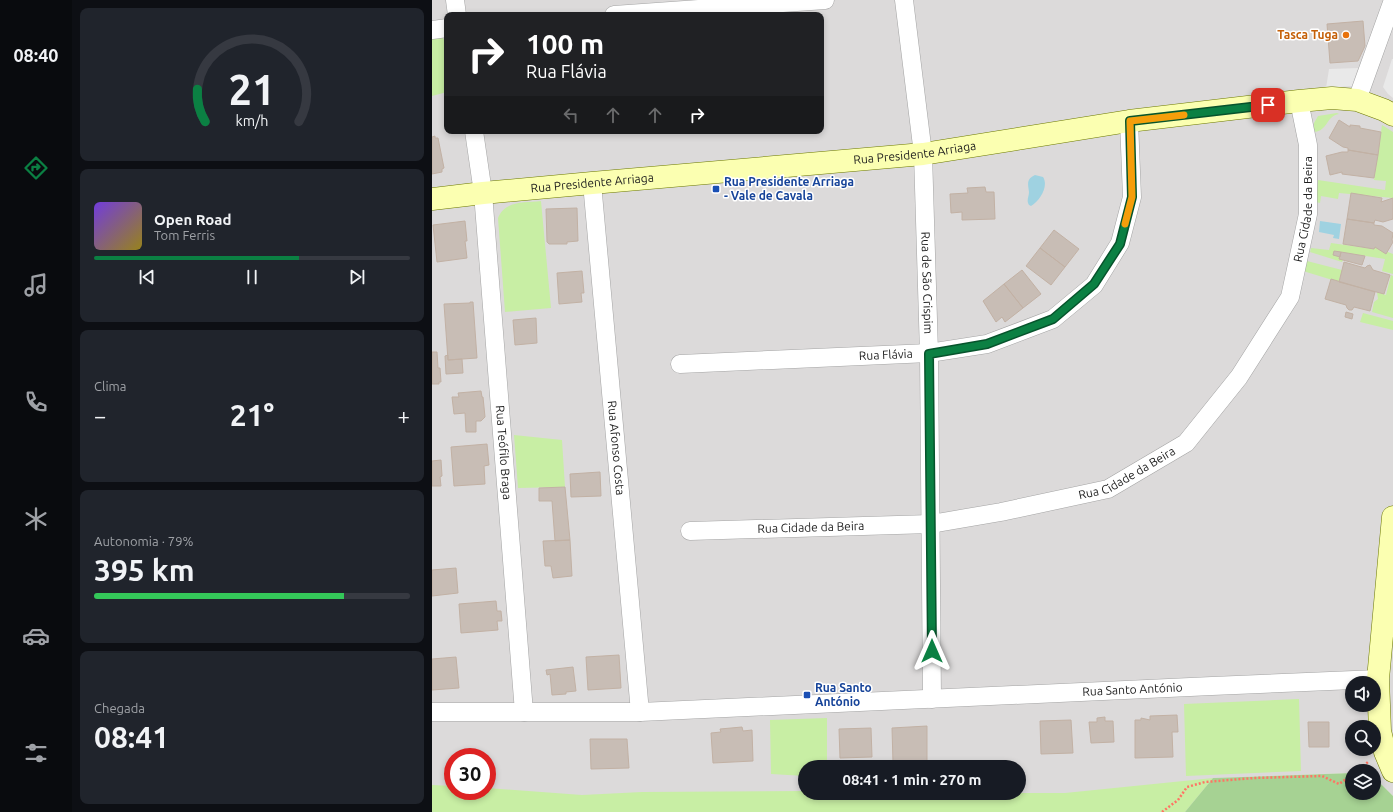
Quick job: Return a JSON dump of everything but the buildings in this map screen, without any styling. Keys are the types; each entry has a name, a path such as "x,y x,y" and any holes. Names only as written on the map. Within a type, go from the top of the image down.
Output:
{"street":[{"path":"455,0 457,12"},
{"path":"656,12 825,0"},
{"name":"Rua de São Crispim","path":"904,0 923,154 929,354 932,699"},
{"path":"1358,100 1393,0"},
{"path":"432,30 444,28"},
{"name":"Rua Presidente Arriaga","path":"432,199 592,183 923,154 1130,121 1332,98 1358,100 1393,115"},
{"name":"Rua Cidade da Beira","path":"690,531 931,524 1001,512 1108,489 1186,442 1239,377 1290,297 1308,214 1308,146 1299,101"},
{"name":"Rua Flávia","path":"680,364 929,354 987,344 1053,319 1094,284 1120,244 1132,197 1130,121"},
{"name":"Rua Teófilo Braga","path":"474,134 483,193 524,712"},
{"name":"Rua Afonso Costa","path":"592,183 640,712"},
{"path":"1378,676 1388,602 1393,517"},
{"name":"Rua Santo António","path":"432,712 640,712 1345,680"},
{"path":"1379,712 1380,731 1390,758"}],"path":[{"path":"1162,812 1178,800 1187,787 1205,782 1254,778 1322,776 1339,784 1345,780"}],"shaded area":[{"path":"432,0 1393,0 1393,796 1381,784 1381,764 1345,764 1345,773 1213,778 1185,812 432,812"},
{"path":"1393,59 1393,98 1383,87"},
{"path":"1358,68 1352,86 1326,88 1329,69"}],"green space":[{"path":"437,33 444,39 444,93 432,96 432,34"},
{"path":"1339,114 1335,115 1322,129 1314,132 1314,123 1318,116"},
{"path":"1382,125 1393,132 1393,198 1339,193 1338,199 1321,196 1320,203 1316,202 1318,180 1385,190 1386,181 1374,180"},
{"path":"541,201 551,308 505,312 498,218 501,212 510,205"},
{"path":"1331,243 1374,249 1375,247 1393,254 1393,274 1382,271 1385,259 1334,251 1343,260 1342,262 1310,252 1311,248 1329,250"},
{"path":"1307,261 1342,270 1339,282 1303,271"},
{"path":"1391,275 1393,276 1393,318 1372,312 1374,302 1378,299 1377,292 1386,295"},
{"path":"1363,313 1393,321 1393,330 1360,322"},
{"path":"514,435 562,440 565,487 518,488"},
{"path":"1299,699 1301,771 1186,776 1184,704"},
{"path":"827,718 827,760 798,760 798,776 771,774 770,720"},
{"path":"1345,773 1345,800 1381,800 1381,784 1393,796 1393,812 1185,812 1213,778"},
{"path":"1213,778 1185,812 432,812 432,785 444,786 444,800 496,800 496,789 582,795 642,792 798,791 798,800 1026,800 1026,793 1065,793"}],"water":[{"path":"1035,175 1043,177 1045,185 1043,193 1038,201 1031,206 1028,202 1028,182 1030,178"},
{"path":"1320,221 1341,224 1339,239 1333,238 1334,235 1319,232"}],"slow traffic":[{"path":"1125,224 1132,197 1130,121 1184,115"}],"place":[{"name":"Tasca Tuga","path":"1346,35"},
{"name":"Rua Presidente Arriaga - Vale de Cavala","path":"716,189"},
{"name":"Rua Santo António","path":"807,695"}],"route":[{"path":"932,651 929,354 987,344 1053,319 1094,284 1120,244 1132,197 1130,121 1268,105"}]}
